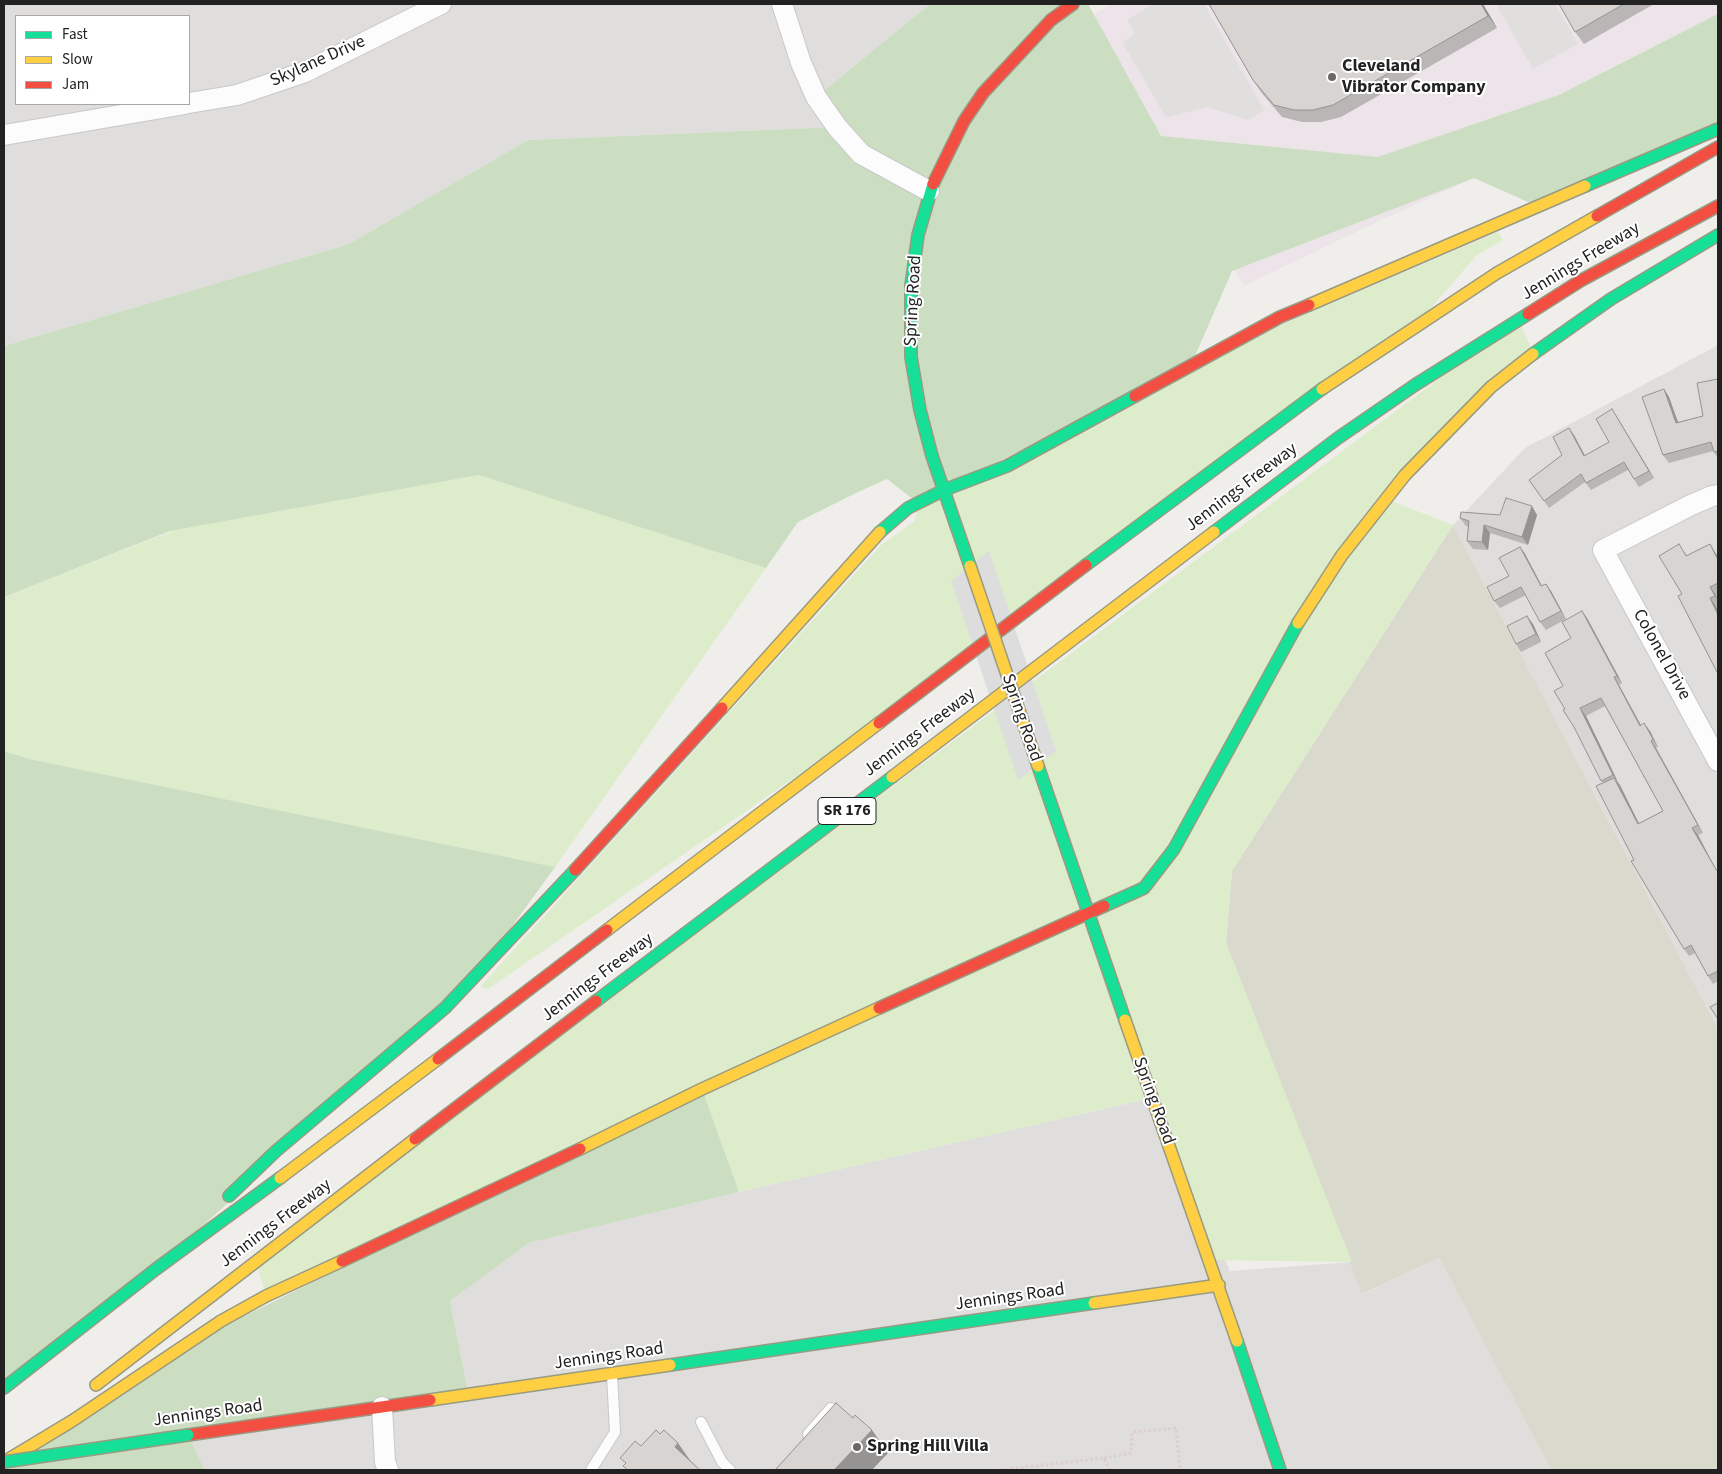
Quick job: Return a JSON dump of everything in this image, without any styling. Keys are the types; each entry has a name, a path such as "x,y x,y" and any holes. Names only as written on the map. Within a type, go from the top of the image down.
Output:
{"main road":[{"name":"Spring Road","path":"1073,4 1051,20 1017,54 983,93 964,121 929,191 918,235 911,286 911,357 920,410 944,490 1087,914 1219,1285 1280,1470"},
{"path":"222,1202 276,1151 445,1008 575,871 876,536 908,508 944,490 1007,466 1280,317 1718,129"},
{"name":"Jennings Freeway","path":"4,1388 156,1269 349,1126 1206,473 1320,390 1497,273 1718,147"},
{"name":"Jennings Freeway","path":"83,1395 287,1236 1338,438 1415,385 1580,280 1718,206"},
{"path":"4,1462 72,1421 221,1321 266,1296 519,1178 702,1089 1144,888 1174,849 1287,641 1342,555 1405,475 1491,387 1534,353 1611,299 1718,235"},
{"path":"156,1269 209,1216"},
{"name":"Jennings Road","path":"4,1462 1219,1285"},
{"path":"4,1456 51,1420"}],"street":[{"name":"Skylane Drive","path":"190,103 237,95 305,72 441,4"},
{"path":"782,4 805,72 816,97 836,127 861,154 929,191"},
{"name":"Skylane Drive","path":"4,135 176,105"},
{"name":"Colonel Drive","path":"1718,496 1712,496 1691,505 1603,550 1718,761"},
{"path":"382,1407 385,1462 388,1470"}],"lane":[{"path":"590,1470 615,1432 612,1374"},
{"path":"800,1443 831,1408"},
{"path":"701,1422 722,1462 730,1470"}],"path":[{"path":"1001,1470 1131,1453 1132,1432 1176,1428 1180,1470"},
{"path":"1104,1458 1110,1470"}],"shaded area":[{"path":"4,4 930,4 816,97 837,127 528,140 349,244 4,346"},
{"path":"1111,4 1718,4 1718,67 1375,223 1244,286 1093,15"},
{"path":"1153,4 1207,4 1205,5 1264,110 1248,120 1207,107 1169,117 1165,116 1122,42 1135,34 1127,20"},
{"path":"1496,4 1555,4 1578,44 1533,69"},
{"path":"1718,345 1718,1029 1453,525 1525,448"},
{"path":"1453,525 1718,1029 1718,1470 1551,1470 1439,1258 1362,1294 1226,943 1232,871"},
{"path":"1152,1098 1230,1271 1352,1262 1363,1294 1439,1258 1551,1470 205,1470 188,1435 469,1394 450,1301 529,1243 739,1192"}],"green space":[{"path":"930,4 1088,4 1161,136 1378,157 1559,95 1718,14 1718,129 1537,206 1474,178 1232,271 1192,363 918,503 887,479 856,493 798,522 766,568 479,475 170,531 4,597 4,346 349,244 528,140 836,127 816,97"},
{"path":"1498,232 1503,240 1476,256 1416,325 926,687 488,989 480,987 881,545 915,521 918,503 1192,363"},
{"path":"1518,320 1534,353 1386,499 1453,525 1232,871 1226,943 1352,1262 1210,1260 1152,1098 739,1192 702,1089 266,1296 256,1261"},
{"path":"479,475 766,568 555,867 29,759 4,751 4,597 175,530"},
{"path":"4,751 29,759 555,867 479,972 156,1269 4,1388"},
{"path":"702,1089 739,1192 529,1243 450,1301 469,1395 188,1435 205,1470 4,1470 176,1350"}],"pier":[{"path":"989,551 1056,751 1018,780 951,581"}],"building":[{"name":"Cleveland Vibrator Company","path":"1209,4 1481,4 1488,16 1333,105 1313,110 1294,110 1274,105 1253,80"},
{"path":"1559,4 1624,4 1575,32"},
{"path":"1718,379 1718,451 1714,452 1711,442 1663,455 1642,397 1664,389 1676,423 1703,416 1697,383"},
{"path":"1612,409 1649,471 1634,479 1624,462 1586,483 1581,474 1544,501 1529,480 1562,455 1553,437 1569,428 1584,456 1609,442 1596,419"},
{"path":"1506,498 1532,506 1522,537 1484,525 1482,542 1467,541 1469,521 1460,518 1461,512 1500,515"},
{"path":"1679,544 1686,556 1710,544 1718,560 1718,583 1710,587 1715,596 1710,598 1718,615 1718,674 1678,596 1682,594 1659,556"},
{"path":"1520,547 1541,586 1546,584 1561,611 1540,622 1521,587 1494,601 1487,587 1509,576 1499,558"},
{"path":"1582,611 1617,676 1614,677 1640,726 1644,723 1653,739 1651,741 1698,825 1692,828 1718,870 1718,971 1708,976 1691,945 1684,949 1631,861 1634,860 1596,786 1614,778 1638,824 1663,811 1601,698 1580,708 1613,775 1601,781 1554,691 1563,686 1545,653 1571,638 1562,622"},
{"path":"1527,616 1536,634 1516,644 1507,626"},
{"path":"1718,1003 1718,1019 1710,1007"},
{"path":"836,1403 853,1418 855,1415 872,1430 834,1470 775,1470"},
{"path":"656,1430 660,1434 664,1430 678,1443 675,1447 700,1470 628,1470 623,1466 626,1463 620,1458 635,1441 641,1446"}],"traffic: fast":[{"path":"1585,186 1718,129"},
{"path":"933,184 918,235 911,286 911,357 920,410 932,456 970,566"},
{"path":"1533,354 1611,299 1718,235"},
{"path":"1214,532 1338,438 1415,385 1528,314"},
{"path":"1086,565 1322,389"},
{"path":"880,532 908,508 944,490 1007,466 1135,396"},
{"path":"1104,906 1144,888 1174,849 1298,623"},
{"path":"1038,766 1125,1020"},
{"path":"596,1001 892,777"},
{"path":"229,1196 276,1151 445,1008 575,870"},
{"path":"4,1388 156,1269 280,1178"},
{"path":"670,1365 1094,1303"},
{"path":"1237,1341 1280,1470"},
{"path":"4,1462 188,1435"}],"traffic: slow":[{"path":"1309,305 1585,186"},
{"path":"1322,389 1497,273 1597,216"},
{"path":"1298,623 1342,555 1405,475 1491,387 1533,354"},
{"path":"722,708 880,532"},
{"path":"892,777 1214,532"},
{"path":"970,566 1038,766"},
{"path":"607,930 879,723"},
{"path":"580,1149 702,1089 879,1008"},
{"path":"1125,1020 1237,1341"},
{"path":"280,1178 438,1059"},
{"path":"96,1385 415,1139"},
{"path":"4,1462 72,1421 221,1321 266,1296 342,1261"},
{"path":"1094,1303 1219,1285"},
{"path":"430,1400 670,1365"}],"traffic: jam":[{"path":"933,184 964,121 983,93 1051,20 1073,4"},
{"path":"1597,216 1718,147"},
{"path":"1528,314 1580,281 1718,206"},
{"path":"1135,396 1280,317 1309,305"},
{"path":"879,723 1086,565"},
{"path":"575,870 722,708"},
{"path":"879,1008 1104,906"},
{"path":"438,1059 607,930"},
{"path":"415,1139 596,1001"},
{"path":"342,1261 580,1149"},
{"path":"188,1435 430,1400"}],"place":[{"name":"Cleveland Vibrator Company","path":"1332,77"},
{"name":"Spring Hill Villa","path":"857,1447"}]}
